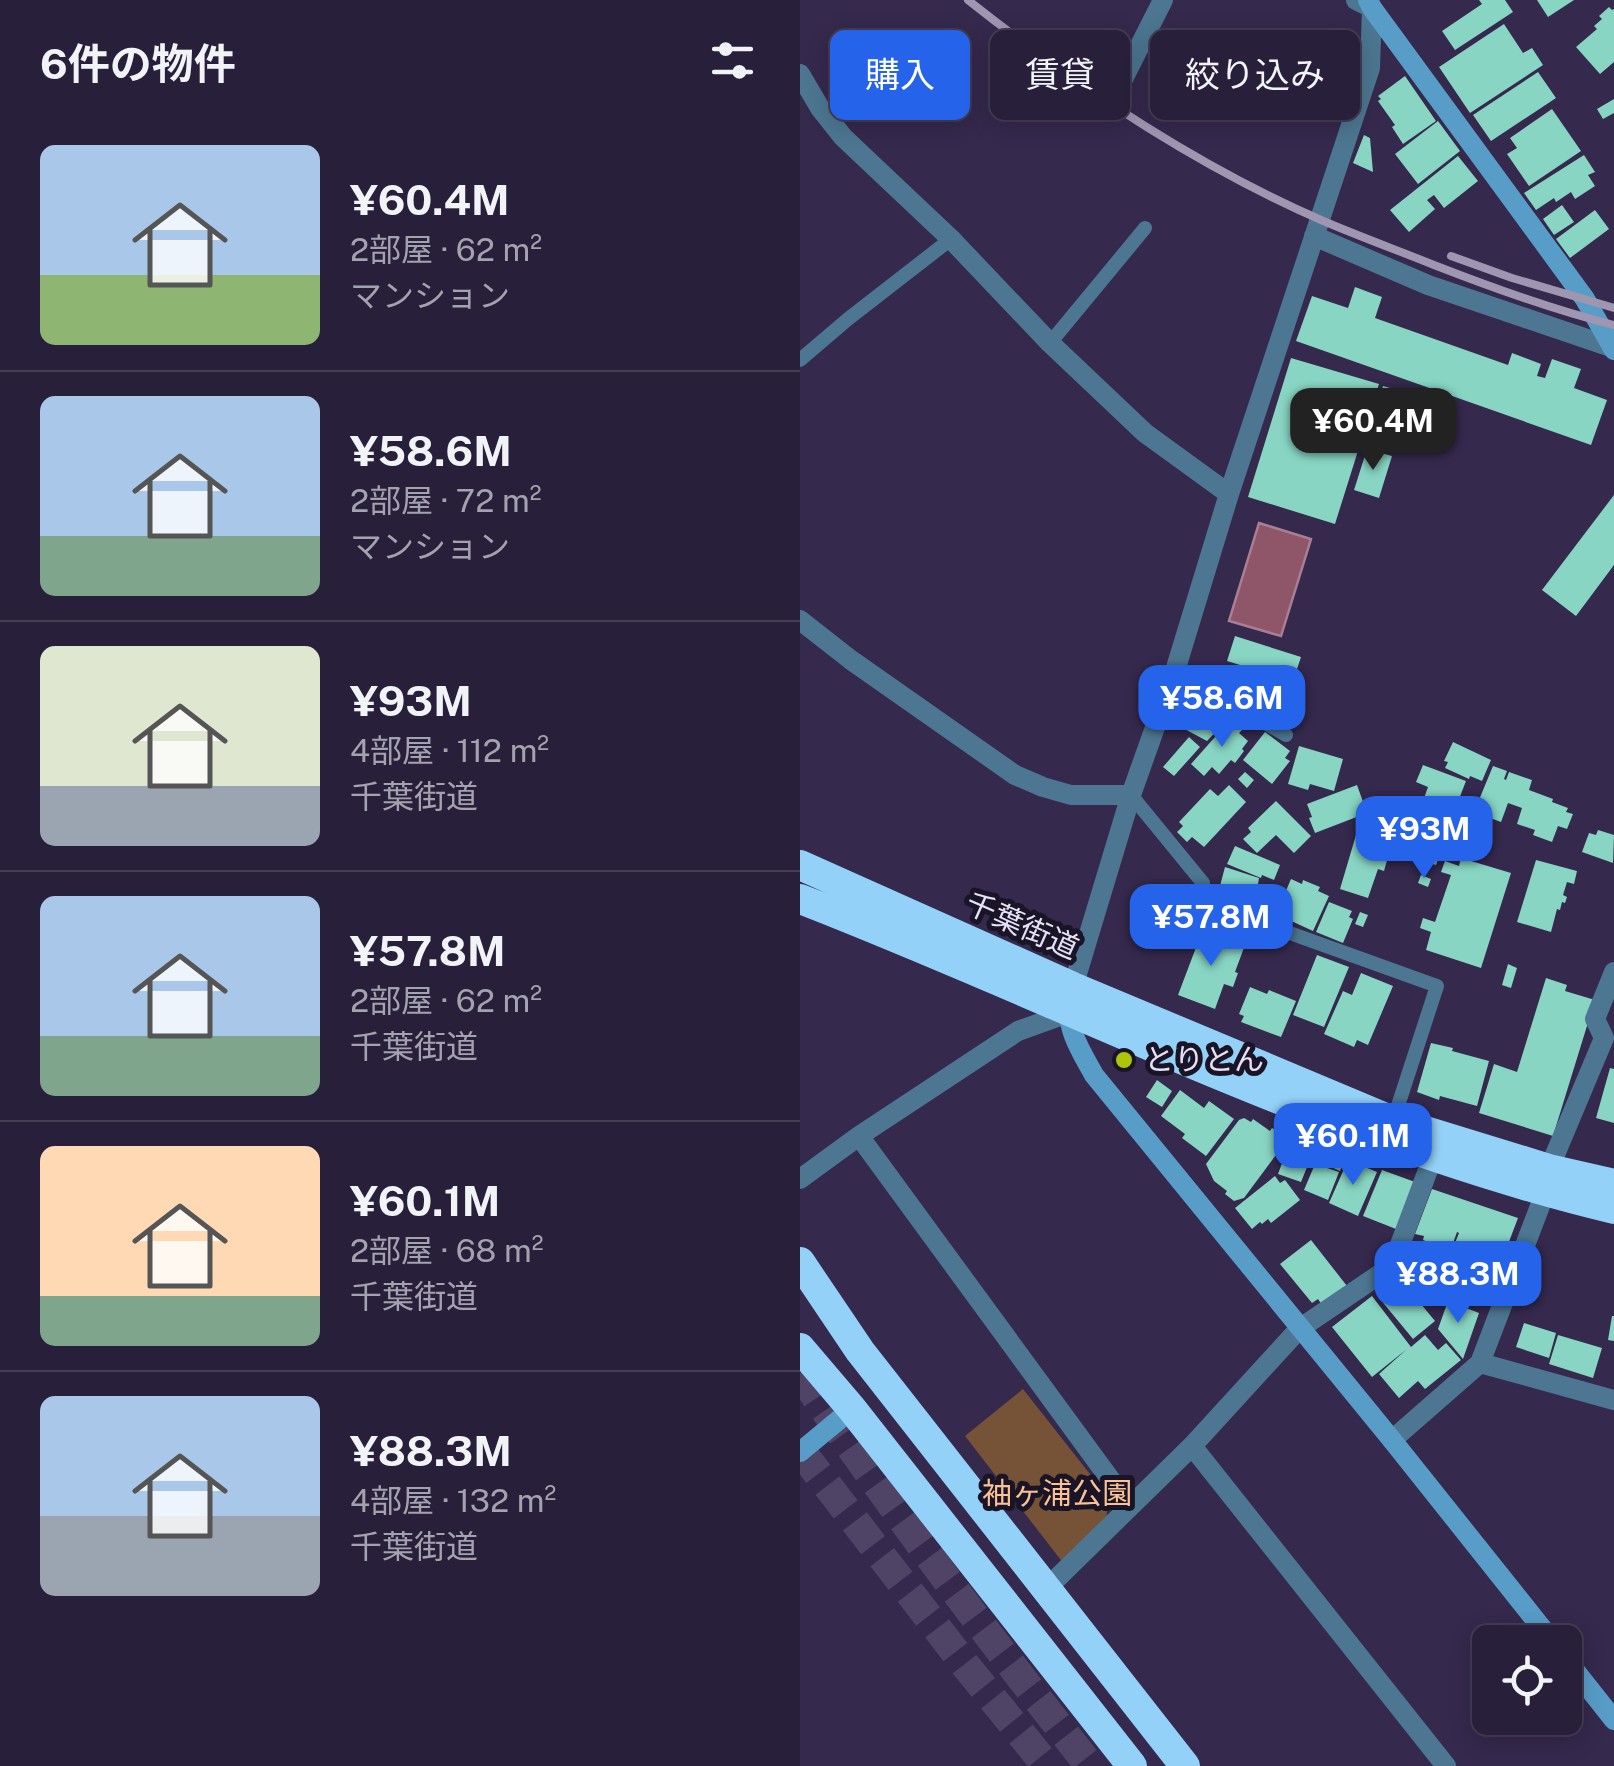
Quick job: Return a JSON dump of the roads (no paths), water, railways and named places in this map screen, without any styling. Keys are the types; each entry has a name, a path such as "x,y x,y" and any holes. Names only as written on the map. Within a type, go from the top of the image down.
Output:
{"highway":[{"name":"千葉街道","path":"800,865 1070,1000 1325,1118 1547,1181 1614,1209"},
{"name":"千葉街道","path":"800,899 1394,1121 1436,1147"},
{"name":"千葉街道","path":"1547,1181 1614,1184"},
{"path":"800,1262 860,1351 1185,1766"},
{"path":"800,1348 1132,1766"}],"street":[{"path":"1130,65 1163,0"},
{"path":"1370,2 1370,68 1131,795 1070,1000 1077,1043 1094,1074 1539,1625"},
{"path":"1370,2 1586,300 1613,349"},
{"path":"800,74 843,137 952,240 1050,343 1145,433 1229,494"},
{"path":"1314,236 1428,285 1613,349"},
{"path":"800,620 1015,775 1071,795 1131,795"},
{"path":"1392,1440 1480,1363 1547,1181 1609,1038 1595,1019 1614,972"},
{"path":"800,1179 859,1136 1070,1000"},
{"path":"859,1136 1130,1505"},
{"path":"1046,1589 1192,1446 1299,1328 1392,1266 1436,1147"},
{"path":"1480,1363 1614,1400"},
{"path":"800,1452 852,1409"},
{"path":"1192,1446 1446,1766"},
{"path":"1582,1680 1614,1720"}],"lane":[{"path":"1050,343 1144,228"},
{"path":"800,360 952,240"},
{"path":"1175,670 1286,735"},
{"path":"1131,795 1203,883 1203,916 1262,923 1437,986 1394,1121"}],"tunnel":[{"path":"800,1373 941,1572 1090,1766"},
{"path":"800,1450 1047,1766"}],"railway":[{"path":"968,0 1050,62 1228,175 1335,226 1478,282 1614,325"},
{"path":"1451,256 1614,308"}],"place":[{"name":"とりとん","path":"1124,1060"}],"park label":[{"name":"袖ヶ浦公園","path":"1057,1494"}]}
